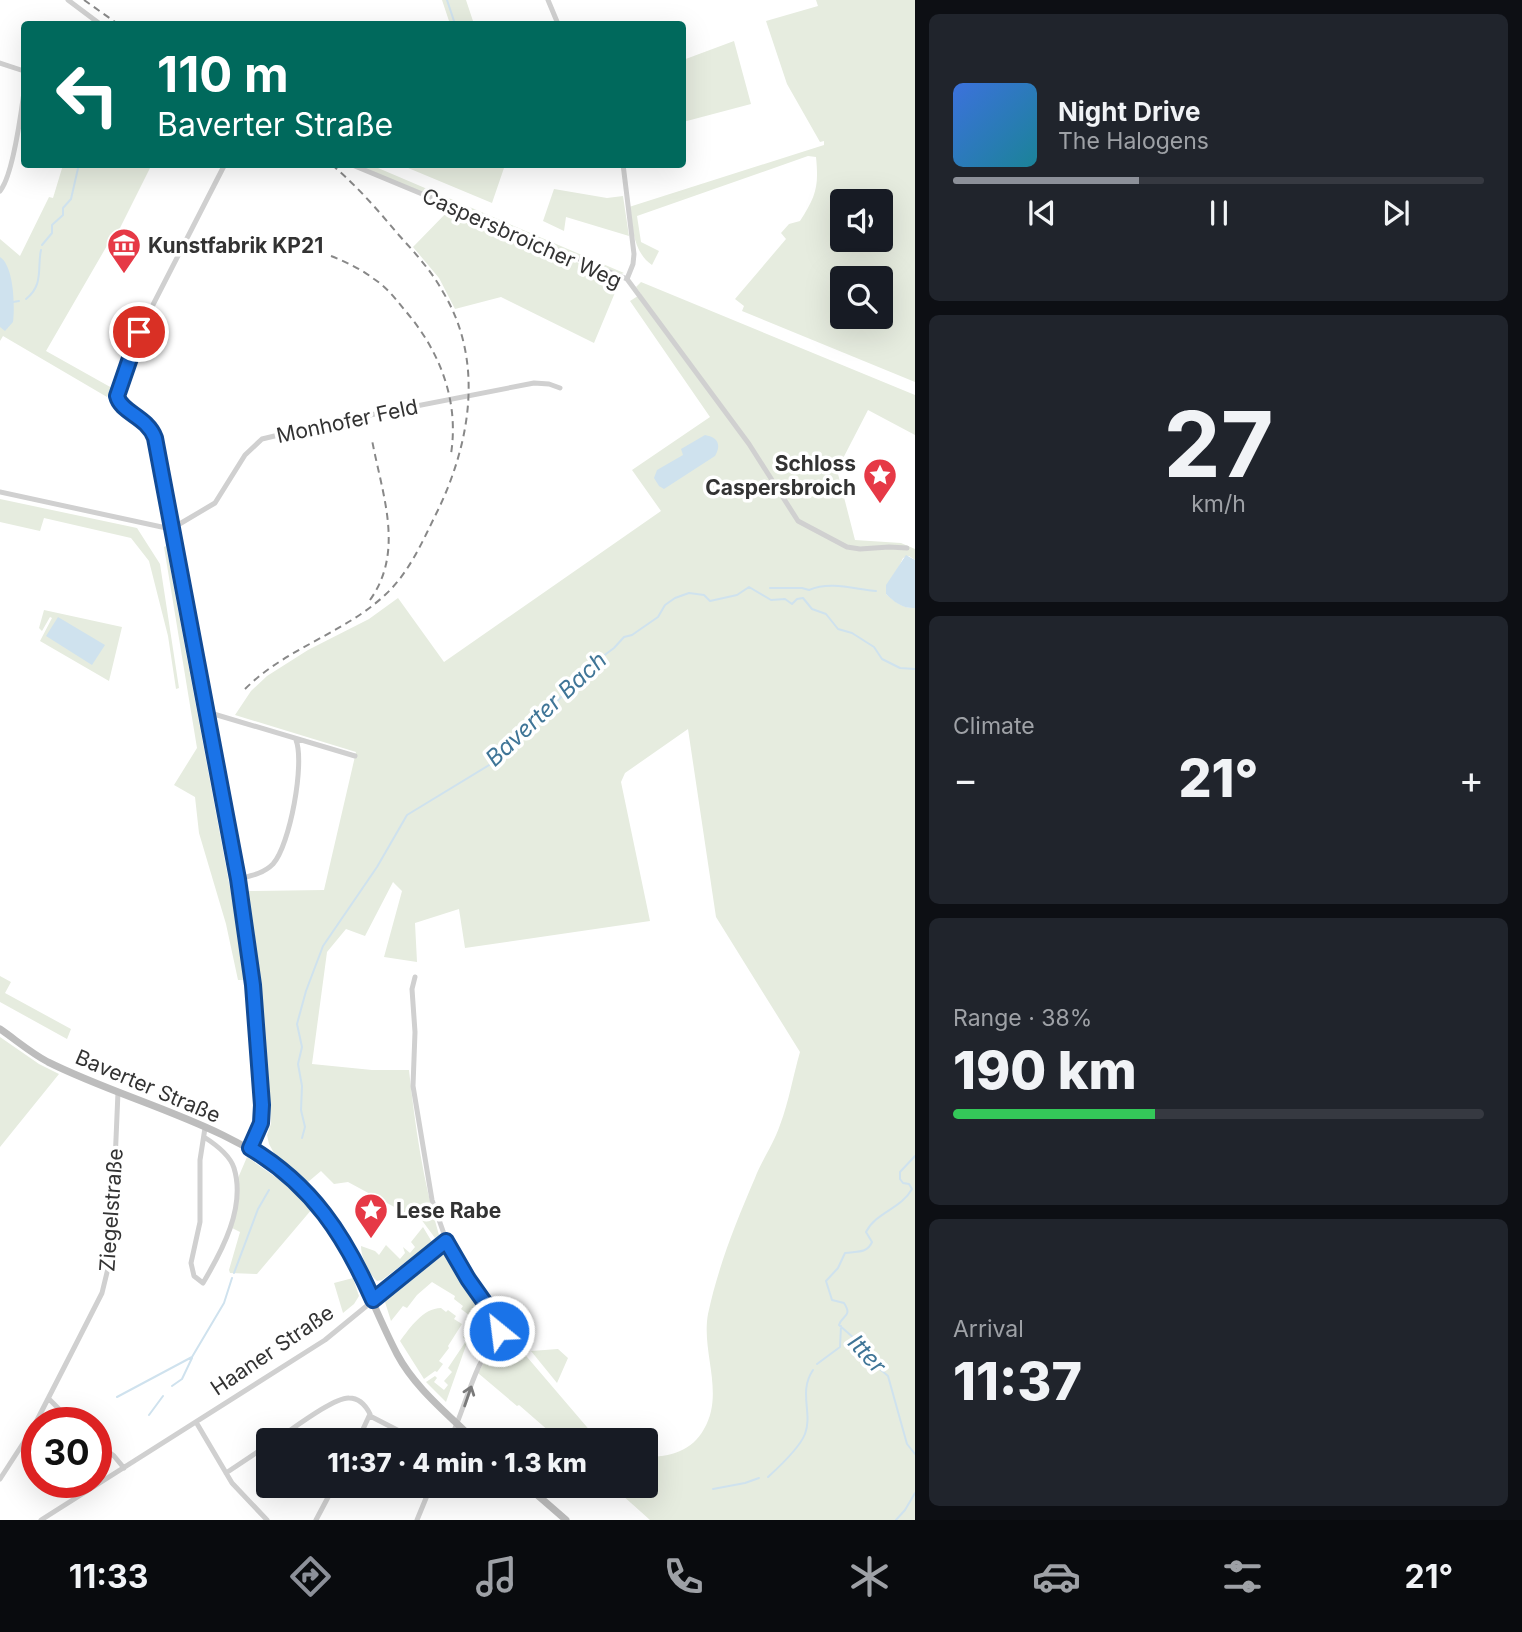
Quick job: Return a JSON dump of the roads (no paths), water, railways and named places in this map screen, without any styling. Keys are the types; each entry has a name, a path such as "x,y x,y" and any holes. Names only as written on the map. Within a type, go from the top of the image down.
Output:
{"main road":[{"name":"Baverter Straße","path":"0,1030 45,1060 205,1133 250,1148 294,1180 323,1210 350,1251 373,1300"},
{"path":"373,1300 397,1353 410,1374 462,1428"},
{"path":"541,1498 566,1520"}],"street":[{"path":"68,0 96,21"},
{"path":"548,0 557,21"},
{"path":"0,63 21,70"},
{"path":"0,191 3,189 11,160 21,108"},
{"path":"223,168 138,334 117,396 119,403 142,419 153,433 238,879 253,985 262,1105 261,1123 250,1148"},
{"name":"Caspersbroicher Weg","path":"359,168 627,279 749,444 798,521 847,547 907,548"},
{"path":"623,168 634,254 627,279"},
{"name":"Monhofer Feld","path":"171,529 215,503 245,455 262,439 534,383 560,388"},
{"path":"0,492 171,529"},
{"path":"207,712 355,756"},
{"path":"238,879 267,869 281,850 295,794 299,753 296,740"},
{"path":"415,976 412,989 415,1032 414,1097 430,1186 446,1241 475,1290 499,1323 498,1336 478,1369 456,1428"},
{"name":"Ziegelstraße","path":"0,1479 49,1399 99,1297 109,1269 118,1092"},
{"path":"205,1133 234,1166 236,1190 229,1230 203,1283 194,1276 191,1263 200,1222 200,1160 205,1133"},
{"path":"373,1300 446,1241"},
{"name":"Haaner Straße","path":"41,1520 325,1340 373,1300"},
{"path":"295,1428 344,1398 358,1400 369,1411 370,1416 364,1428"},
{"path":"49,1399 57,1407"},
{"path":"370,1416 393,1428"},
{"path":"196,1422 238,1491 267,1520"},
{"path":"226,1473 256,1454"},
{"path":"112,1455 124,1468"},
{"path":"316,1520 328,1498"},
{"path":"417,1520 426,1498"}],"water":[{"path":"0,257 11,277 13,297 13,322 5,331 0,327"},
{"path":"705,435 713,437 717,442 715,456 664,489 659,486 654,478 657,470 683,455 681,449"},
{"path":"906,555 915,560 915,608 899,604 886,594 886,585"},
{"path":"58,617 105,645 92,665 46,636"}],"waterway":[{"path":"447,0 454,21"},
{"path":"42,245 52,233 52,225 63,215 63,208 71,199 78,168"},
{"path":"26,299 38,282 41,250"},
{"path":"13,302 19,301"},
{"path":"770,588 809,590 834,586 876,591"},
{"name":"Baverter Bach","path":"302,1138 305,1127 298,1064 302,1047 297,1024 306,991 323,946 377,867 407,815 504,756 594,663 624,637 632,635 658,617 665,605 689,593 704,595 710,601 737,595 749,587 771,600 785,599 792,604 803,598 812,609 826,614 838,629 852,633 874,647 882,659 900,668 915,669"},
{"name":"Itter","path":"915,1156 900,1172 900,1179 912,1189 902,1201 870,1225 866,1232 872,1242 870,1246 861,1251 845,1253 838,1268 826,1281 832,1300 844,1303 847,1311 839,1325 888,1376 907,1444 915,1454"},
{"name":"Baverter Bach","path":"234,1273 258,1209 269,1190"},
{"name":"Baverter Bach","path":"117,1397 192,1357 224,1303 232,1278"},
{"path":"817,1364 840,1347 841,1326"},
{"path":"172,1386 182,1379 192,1358"},
{"path":"768,1477 794,1452 805,1434 808,1418 806,1394 813,1370"},
{"path":"149,1415 163,1396"},
{"path":"713,1489 759,1478"},
{"name":"Itter","path":"896,1520 915,1493"}],"railway":[{"path":"84,0 114,21"},
{"path":"245,689 278,662 369,609 394,586 415,555 438,510 449,484 465,429 468,373 456,318 443,292 422,261 358,189 335,168"},
{"path":"331,256 359,269 384,286 430,345 450,397 453,435 451,454"},
{"path":"370,600 381,581 389,542 385,501 372,440"}],"place":[{"name":"Kunstfabrik KP21","path":"124,275"},
{"name":"Schloss Caspersbroich","path":"880,505"},
{"name":"Lese Rabe","path":"371,1240"}]}
